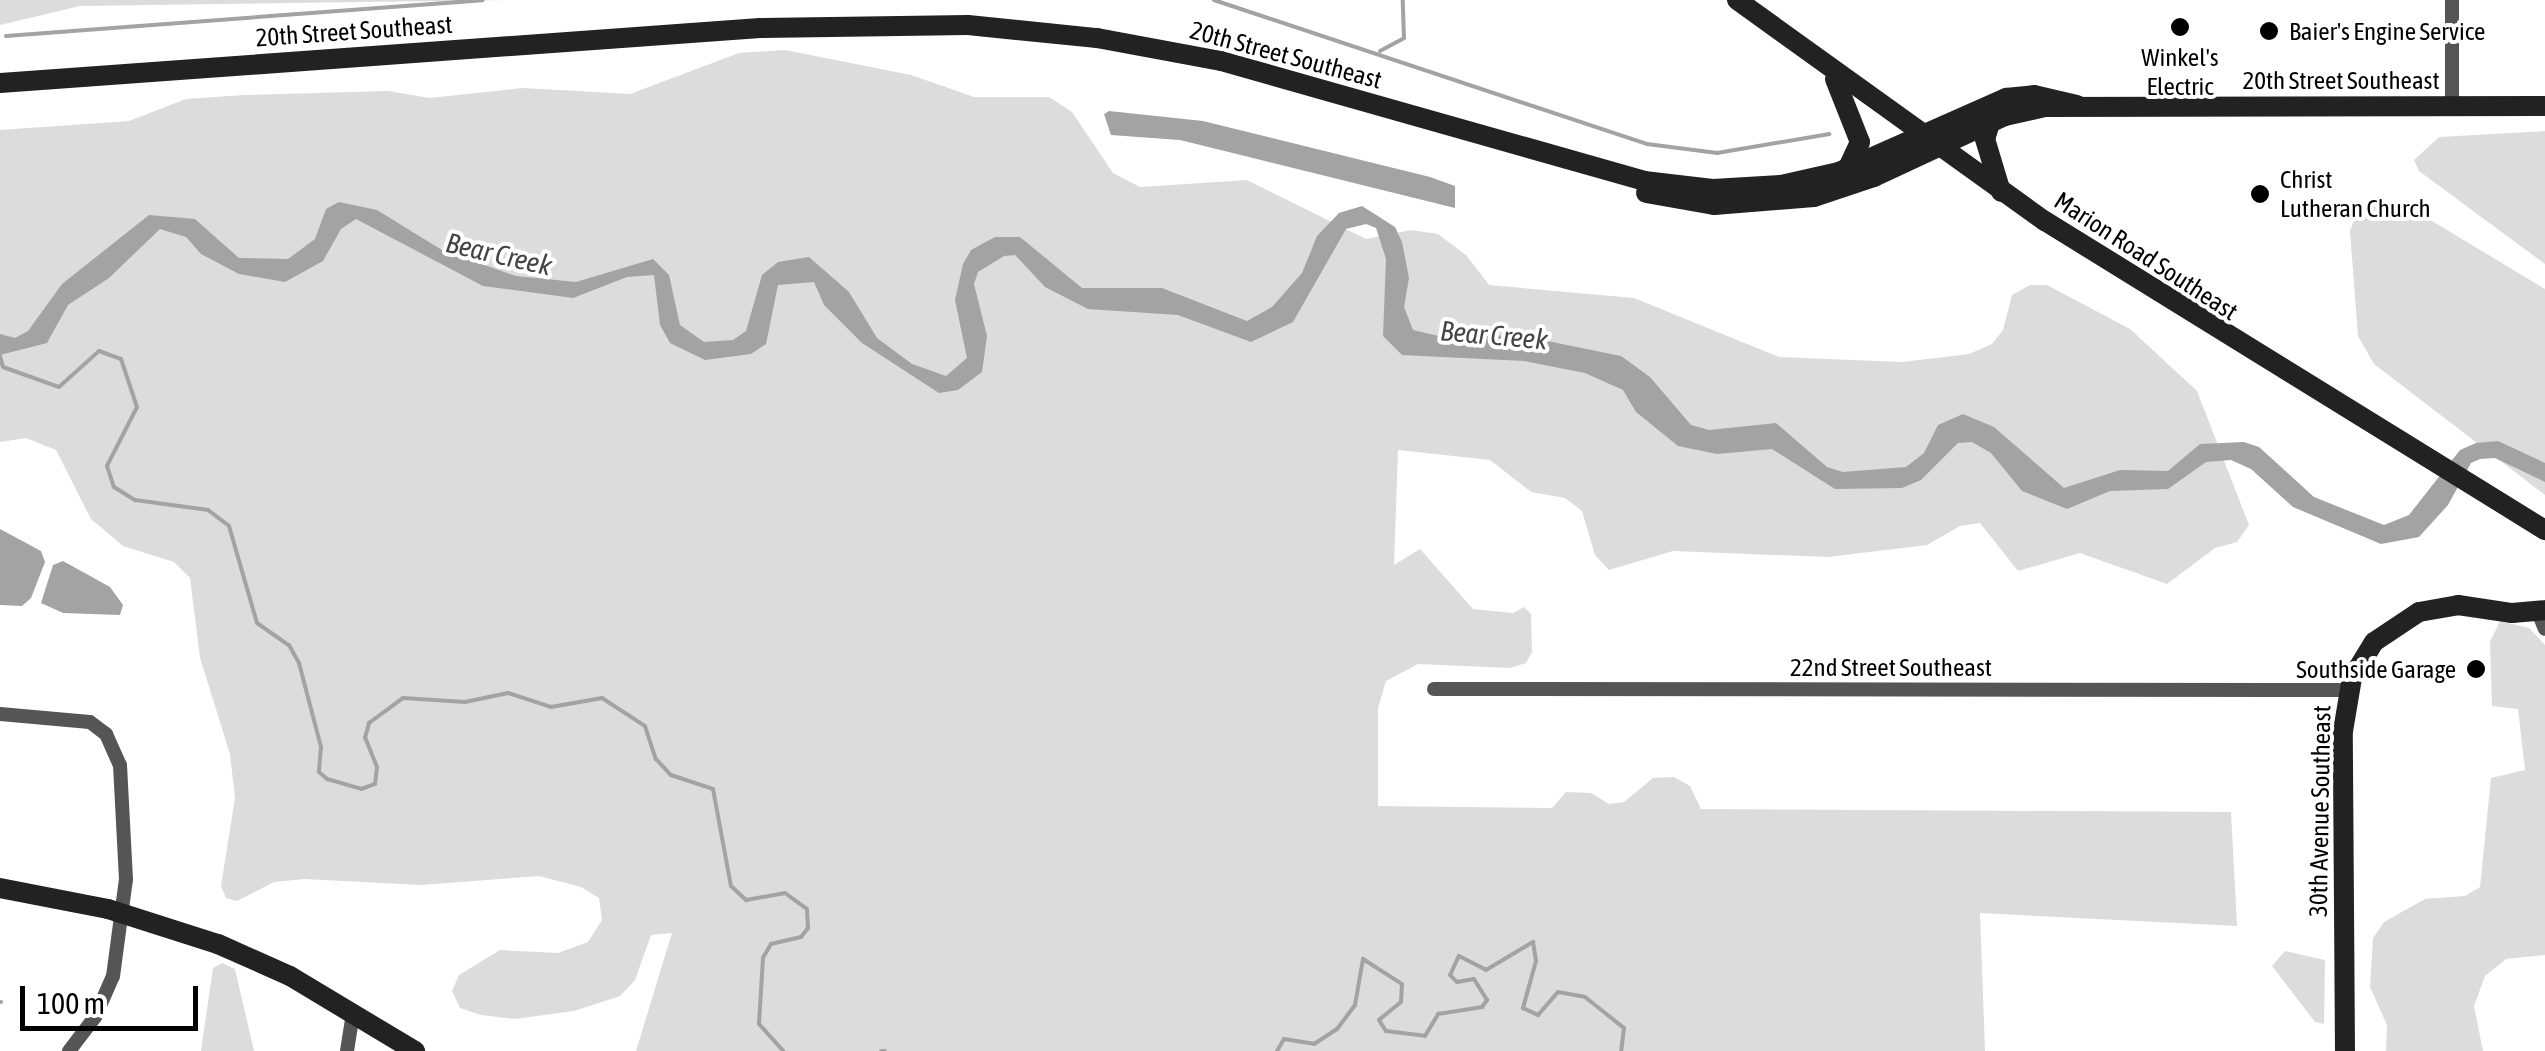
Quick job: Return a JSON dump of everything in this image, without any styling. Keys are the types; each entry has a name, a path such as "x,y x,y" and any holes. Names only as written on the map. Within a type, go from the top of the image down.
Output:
{"street":[{"name":"Marion Road Southeast","path":"1737,0 1834,75 2001,192 2545,530"},
{"path":"2452,0 2452,106"},
{"name":"20th Street Southeast","path":"0,83 760,28 927,24 1058,33 1178,52 1479,136 1683,187 1781,185 1848,168 2006,98 2034,95 2077,105"},
{"path":"1834,75 1860,137 1848,168"},
{"name":"20th Street Southeast","path":"1479,136 1630,188 1714,205 1814,197 2029,109 2077,105 2545,106"},
{"path":"1990,123 1986,139 2001,192"},
{"name":"30th Avenue Southeast","path":"2345,1051 2342,754 2348,690 2374,642 2419,612 2458,605 2543,617"},
{"name":"22nd Street Southeast","path":"1434,689 2348,690"},
{"path":"0,714 80,719 111,741 120,765 124,913 106,996 69,1051"},
{"path":"0,888 124,913 256,960 353,1012 415,1051"},
{"path":"347,1051 353,1012"}],"shaded area":[{"path":"0,0 516,0 80,6 0,25"},
{"path":"785,50 911,75 974,97 1049,97 1072,112 1113,173 1140,187 1247,180 1366,239 1411,230 1438,234 1466,255 1489,285 1634,298 1779,357 1902,362 1969,354 1992,344 2003,330 2012,295 2030,285 2047,285 2130,329 2197,391 2249,525 2237,542 2215,548 2167,584 2080,553 2018,571 1980,523 1960,526 1927,545 1828,557 1673,551 1609,570 1595,555 1582,511 1565,498 1531,492 1490,460 1398,450 1394,565 1420,549 1473,609 1513,613 1524,607 1531,614 1532,652 1526,663 1510,668 1418,664 1386,681 1378,708 1378,806 1552,808 1566,792 1591,793 1609,804 1624,802 1653,778 1674,777 1690,786 1701,809 2231,812 2237,926 1980,913 1985,1051 636,1051 672,933 651,935 635,980 620,996 574,1011 515,1019 481,1015 460,1008 452,991 459,975 500,950 558,953 588,942 602,920 599,898 581,887 539,876 421,885 304,879 274,882 237,901 226,898 221,886 235,798 230,754 200,658 190,578 174,562 123,546 91,519 56,450 26,438 0,442 0,130 129,121 186,99 244,95 388,91 429,98 523,88 630,94 739,53"},
{"path":"1109,111 1203,121 1430,177 1455,186 1455,208 1180,140 1111,135 1104,114"},
{"path":"2545,131 2545,264 2419,171 2414,160 2439,137"},
{"path":"339,202 377,210 442,250 516,276 576,282 653,259 669,275 680,325 704,342 733,340 746,331 762,275 778,262 809,257 849,292 877,338 912,364 946,376 967,358 955,300 963,264 971,250 995,237 1020,237 1082,288 1162,288 1247,321 1272,307 1302,273 1317,236 1339,213 1362,206 1395,227 1402,242 1409,278 1404,307 1413,330 1443,337 1518,335 1621,356 1650,377 1691,425 1709,430 1776,423 1827,467 1843,472 1906,467 1924,453 1938,425 1963,414 1994,427 2064,488 2120,470 2168,471 2200,444 2244,442 2259,447 2314,497 2384,525 2409,515 2460,450 2476,443 2498,441 2545,463 2545,482 2495,458 2480,459 2471,463 2448,505 2419,537 2381,544 2293,507 2251,469 2231,460 2206,462 2168,489 2110,491 2067,509 2022,491 1991,453 1972,442 1958,443 1921,480 1902,488 1835,489 1772,449 1717,454 1678,446 1636,412 1623,390 1585,373 1524,361 1402,355 1383,336 1386,259 1376,228 1366,224 1346,229 1293,322 1251,342 1178,315 1088,309 1045,287 1015,255 1004,256 978,272 974,284 987,336 982,372 958,390 939,393 862,343 824,305 814,282 778,285 766,344 751,354 705,360 670,343 660,325 654,275 627,277 573,298 483,286 356,219 341,229 323,261 285,282 239,274 201,254 186,237 160,229 109,278 68,305 47,343 0,355 0,334 15,338 28,331 62,284 149,215 195,219 239,258 288,259 315,239 326,209"},
{"path":"2374,205 2427,218 2545,289 2545,495 2374,364 2358,336 2350,231 2358,210"},
{"path":"0,529 41,551 45,562 31,598 22,606 0,605"},
{"path":"63,561 110,587 123,605 120,615 63,613 41,603 53,565"},
{"path":"2500,621 2529,628 2545,645 2545,955 2506,959 2485,976 2474,1006 2483,1051 2386,1051 2387,1025 2370,987 2373,938 2384,922 2425,899 2465,896 2480,887 2491,778 2525,770 2518,709 2492,706 2490,642"},
{"path":"2285,951 2325,960 2324,1024 2315,1022 2272,966"},
{"path":"222,963 235,969 254,1051 201,1051 213,968"}],"waterway":[{"path":"6,36 483,0"},
{"path":"1214,0 1647,144 1717,153 1829,134"},
{"path":"1380,51 1404,38 1403,0"},
{"path":"0,356 3,367 59,387 99,351 121,359 137,407 107,466 114,487 135,500 208,510 229,526 257,623 289,645 299,663 321,747 319,772 327,779 361,789 375,784 377,767 365,738 369,723 403,698 465,702 508,693 551,707 602,698 645,726 656,759 671,775 713,789 731,886 746,900 785,893 807,909 808,928 801,937 771,944 763,958 759,1024 783,1051"},
{"path":"1277,1051 1284,1039 1314,1044 1337,1029 1355,1005 1363,959 1402,984 1401,1002 1379,1020 1386,1031 1425,1036 1438,1014 1482,1007 1487,1000 1474,979 1457,982 1450,975 1459,956 1486,970 1533,942 1536,961 1523,1008 1538,1015 1558,992 1585,997 1624,1028 1621,1051"}],"place":[{"name":"Winkel's Electric","path":"2180,27"},
{"name":"Baier's Engine Service","path":"2269,31"},
{"name":"Christ Lutheran Church","path":"2260,194"},
{"name":"Southside Garage","path":"2476,669"}],"water label":[{"name":"Bear Creek","path":"499,254"},
{"name":"Bear Creek","path":"1494,335"}]}
